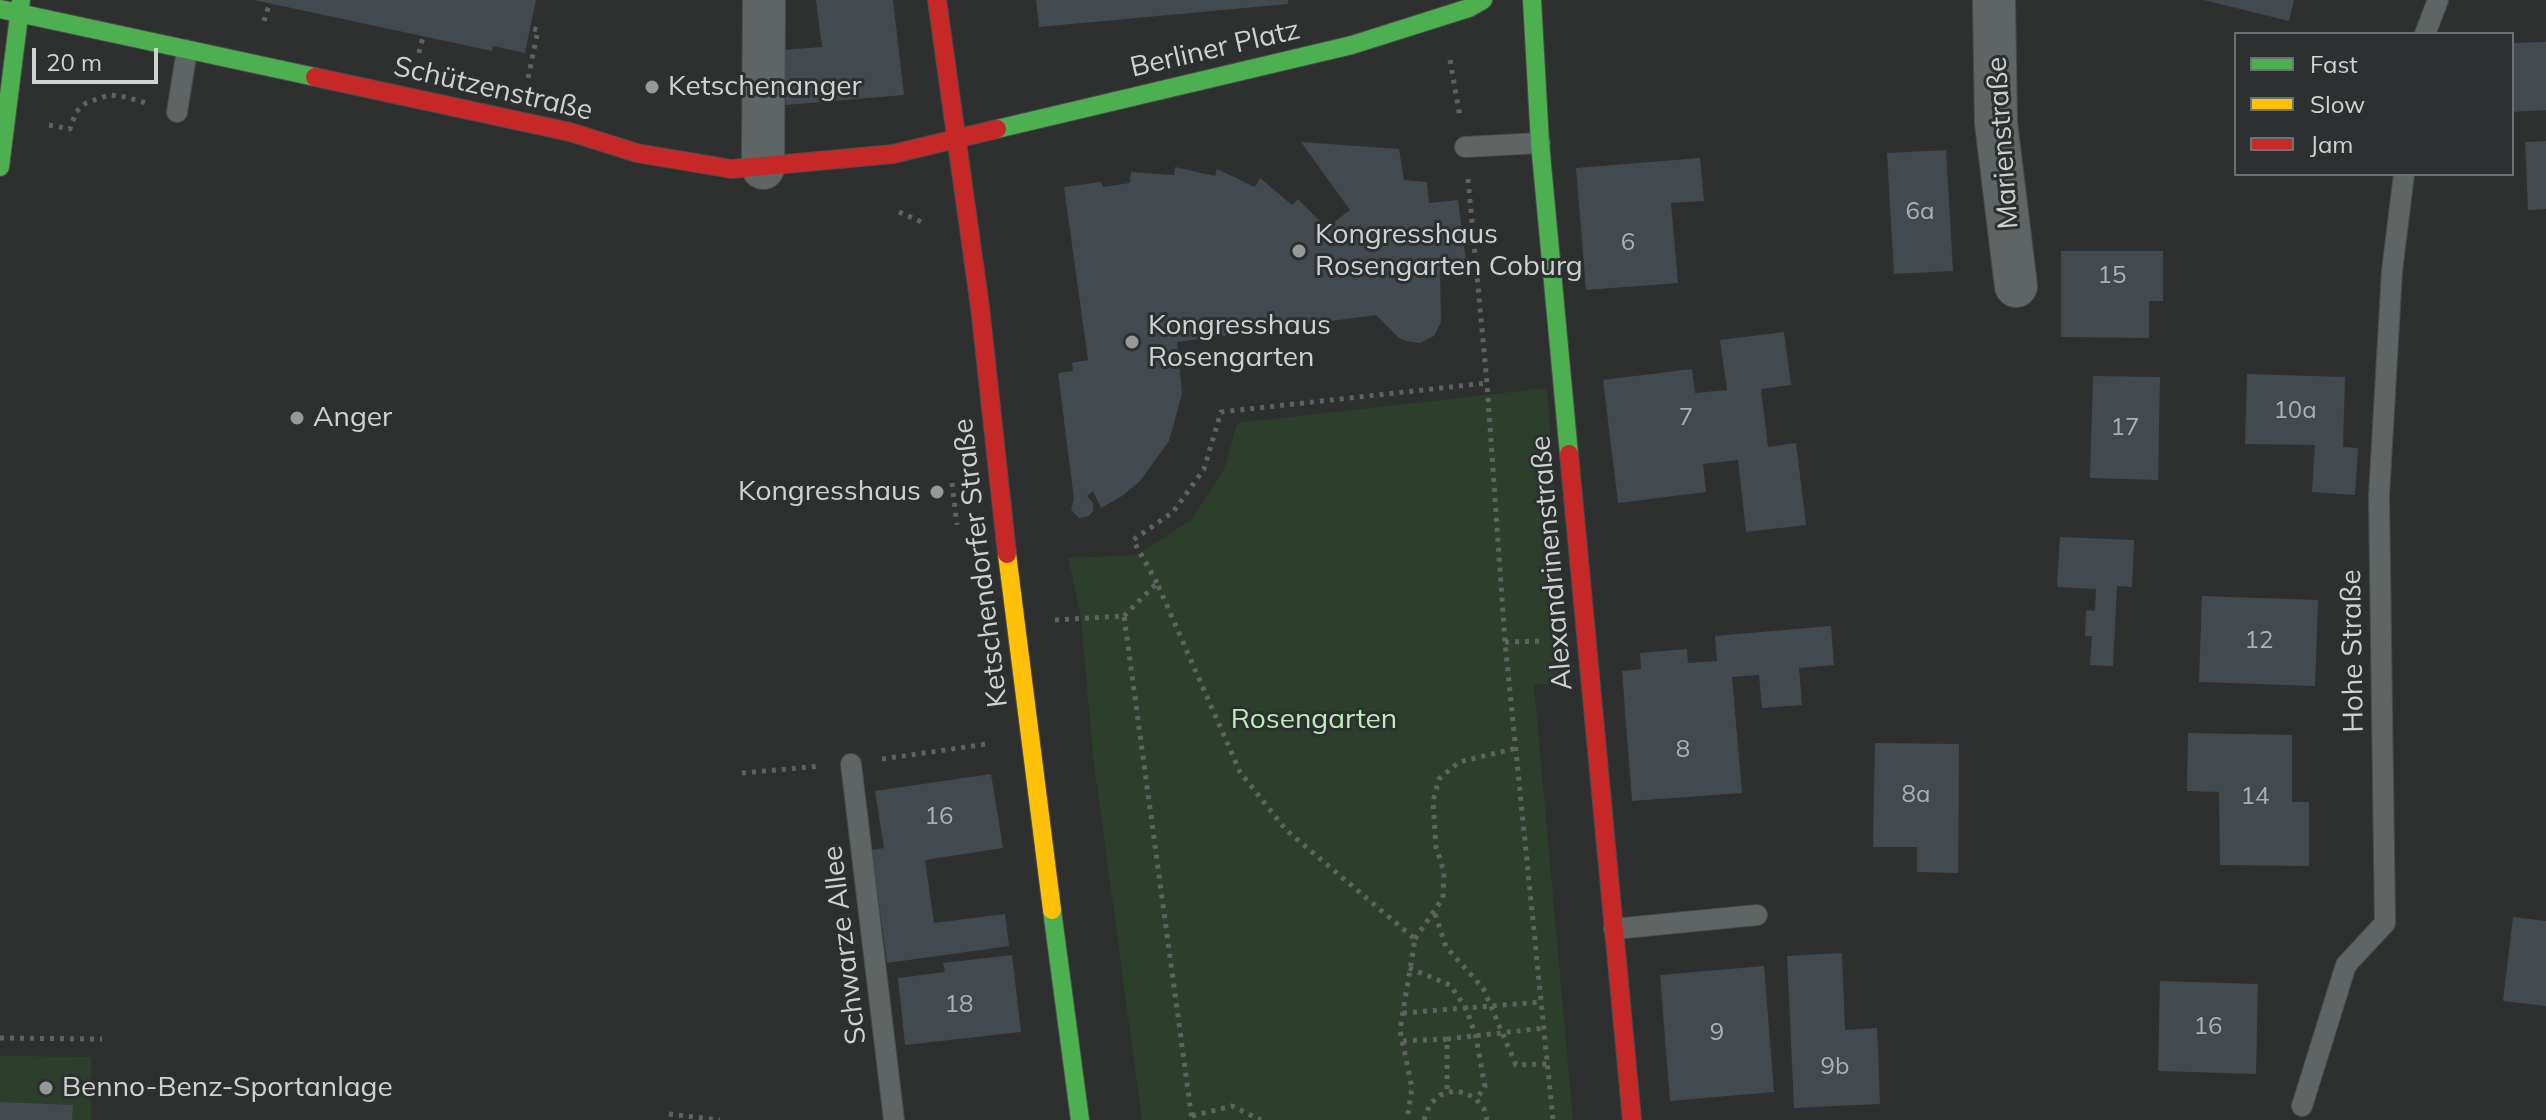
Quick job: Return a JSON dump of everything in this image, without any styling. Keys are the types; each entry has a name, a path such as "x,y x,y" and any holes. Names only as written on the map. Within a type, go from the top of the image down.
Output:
{"street":[{"path":"763,168 764,0"},
{"name":"Ketschendorfer Straße","path":"937,0 980,307 1015,625 1080,1120"},
{"name":"Berliner Platz","path":"956,139 1352,45 1469,8 1483,0"},
{"name":"Alexandrinenstraße","path":"1532,0 1540,143 1632,1120"},
{"name":"Marienstraße","path":"1994,0 1996,123 2016,286"},
{"path":"0,167 20,7"},
{"name":"Schützenstraße","path":"0,9 20,7 187,50 570,132 637,153 732,169 893,154 956,139"}],"lane":[{"path":"2426,32 2438,0"},
{"path":"177,112 187,50"},
{"path":"1465,147 1540,143"},
{"name":"Hohe Straße","path":"2302,1106 2346,965 2385,923 2379,496 2392,271 2404,176"},
{"name":"Schwarze Allee","path":"851,764 894,1120"},
{"path":"1614,929 1757,915"}],"path":[{"path":"264,21 269,5"},
{"path":"528,78 538,30 530,28"},
{"path":"419,53 423,37"},
{"path":"1449,55 1465,147 1487,383 1505,642 1553,1120"},
{"path":"70,129 76,112 86,103 109,95 177,112"},
{"path":"899,212 928,224"},
{"path":"1415,939 1286,830 1240,772 1157,583 1133,540 1173,512 1204,469 1221,412 1487,383"},
{"path":"1015,625 1124,616 1157,583"},
{"path":"1124,616 1192,1118 1232,1106 1261,1120"},
{"path":"1416,1120 1407,1119 1412,1088 1400,1030 1415,939 1443,898 1444,872 1436,847 1433,801 1439,779 1459,762 1517,748"},
{"path":"1435,913 1446,947 1483,988 1516,1065 1547,1064"},
{"path":"1409,968 1450,985 1466,1008 1476,1037 1485,1087 1476,1099"},
{"path":"1403,1013 1541,1002"},
{"path":"1403,1041 1476,1037 1544,1028"},
{"path":"0,1038 102,1039"},
{"path":"1447,1039 1447,1093"},
{"path":"1424,1120 1430,1104 1447,1093 1466,1093 1484,1109 1487,1120"},
{"path":"669,1114 720,1120"}],"green space":[{"name":"Rosengarten","path":"1547,388 1569,682 1534,685 1573,1120 1142,1120 1093,756 1081,618 1068,558 1137,555 1191,520 1224,470 1237,423"},
{"name":"Benno-Benz-Sportanlage","path":"0,1056 91,1057 91,1120 0,1120"}],"building":[{"path":"254,0 536,0 525,53 493,46 492,51"},
{"path":"816,0 893,0 904,95 786,105 781,50 822,47"},
{"path":"1036,0 1288,0 1288,4 1039,27"},
{"path":"2204,0 2294,0 2289,21"},
{"path":"2546,42 2546,110 2514,112 2514,43"},
{"path":"2546,141 2546,209 2528,210 2525,142"},
{"name":"Kongresshaus Rosengarten","path":"1301,142 1399,149 1404,180 1427,182 1429,203 1458,200 1467,269 1440,271 1441,322 1434,336 1420,343 1407,341 1399,338 1376,315 1177,342 1182,394 1169,441 1140,481 1101,508 1093,491 1087,496 1093,503 1093,511 1089,516 1079,518 1071,510 1074,499 1058,373 1073,371 1072,363 1088,360 1064,187 1101,182 1103,187 1130,183 1131,172 1174,175 1175,167 1215,176 1217,169 1255,187 1260,178 1292,205 1298,199 1326,228 1350,210"},
{"path":"1946,150 1953,271 1894,274 1887,153"},
{"path":"1700,158 1704,201 1671,203 1678,283 1586,290 1576,168"},
{"path":"2061,251 2163,251 2163,301 2149,301 2149,338 2061,337"},
{"path":"1784,332 1791,385 1761,389 1768,447 1796,443 1806,525 1746,532 1738,460 1703,464 1706,492 1618,503 1603,380 1692,369 1695,393 1727,390 1720,340"},
{"path":"2247,374 2345,377 2343,447 2358,448 2355,495 2312,492 2315,445 2245,444"},
{"path":"2093,376 2160,377 2158,480 2090,478"},
{"path":"2060,537 2134,540 2132,587 2117,586 2113,666 2090,665 2092,636 2085,636 2086,610 2095,611 2096,589 2057,587"},
{"path":"2202,596 2318,600 2315,686 2199,682"},
{"path":"1831,626 1834,665 1799,668 1802,705 1762,708 1759,675 1732,677 1742,793 1632,801 1622,671 1641,669 1640,653 1687,649 1688,663 1717,661 1715,636"},
{"path":"2188,733 2292,735 2292,802 2309,802 2309,866 2220,865 2219,792 2187,791"},
{"path":"1875,743 1959,744 1958,873 1917,872 1917,847 1873,847"},
{"path":"991,774 1003,848 925,860 934,923 1005,914 1009,946 887,963 872,850 884,848 875,791"},
{"path":"2513,917 2546,921 2546,1006 2503,1001"},
{"path":"1842,953 1845,1030 1877,1028 1880,1104 1794,1108 1787,956"},
{"path":"1012,955 1021,1032 905,1045 898,978 945,972 943,963"},
{"path":"1764,966 1774,1092 1670,1101 1660,975"},
{"path":"2160,981 2258,984 2256,1074 2158,1071"},
{"path":"0,1102 73,1105 72,1120 0,1120"}],"traffic: fast":[{"path":"0,167 21,0"},
{"path":"997,129 1352,45 1469,8 1483,0"},
{"path":"1532,0 1540,143 1569,454"},
{"path":"0,9 315,77"},
{"path":"1052,910 1080,1120"}],"traffic: slow":[{"path":"1007,554 1052,910"}],"traffic: jam":[{"path":"937,0 980,307 1007,554"},
{"path":"315,77 570,132 637,153 732,169 893,154 997,129"},
{"path":"1569,454 1632,1120"}],"place":[{"name":"Ketschenanger","path":"652,87"},
{"name":"Kongresshaus Rosengarten Coburg","path":"1299,251"},
{"name":"Kongresshaus Rosengarten","path":"1132,342"},
{"name":"Anger","path":"297,418"},
{"name":"Kongresshaus","path":"937,492"},
{"name":"Benno-Benz-Sportanlage","path":"46,1088"}]}
